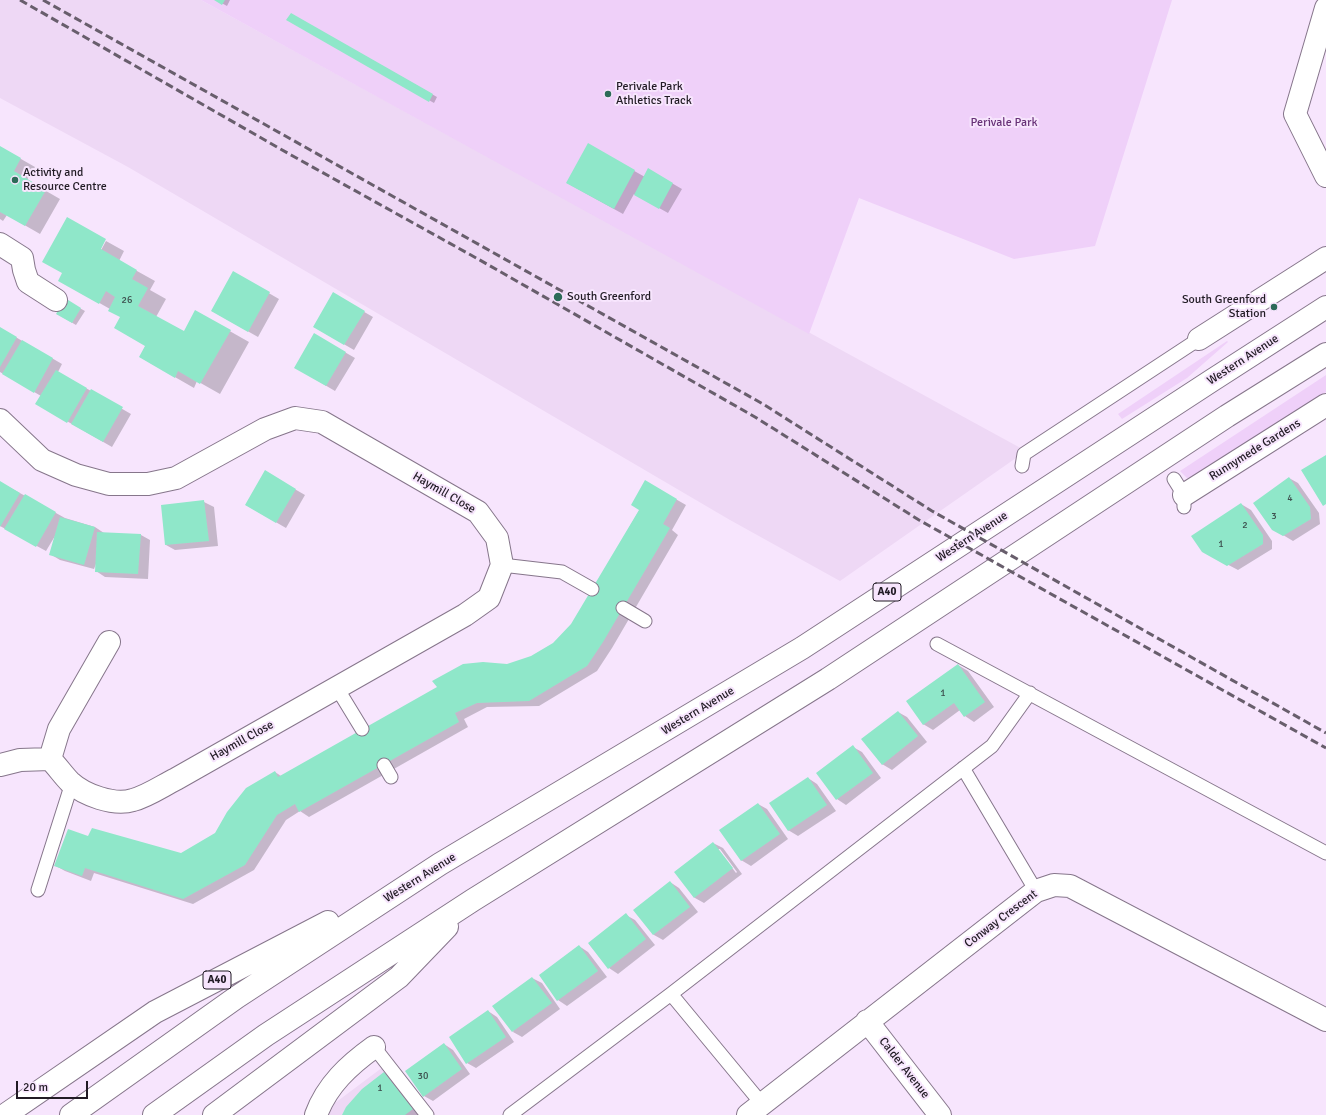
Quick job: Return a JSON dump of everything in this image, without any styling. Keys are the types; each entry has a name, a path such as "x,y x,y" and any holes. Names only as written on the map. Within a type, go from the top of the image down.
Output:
{"main road":[{"path":"1326,8 1295,114 1326,176"},
{"path":"0,244 22,258 28,282 56,300"},
{"path":"1199,339 1326,258"},
{"name":"Western Avenue","path":"71,1115 237,997 440,864 802,648 1326,307"},
{"path":"154,1115 266,1035 473,900 828,679 1221,421 1326,354"},
{"name":"Runnymede Gardens","path":"1181,494 1326,406"},
{"name":"Haymill Close","path":"0,420 42,460 76,475 109,484 148,484 176,478 265,429 295,418 322,422 478,512 497,538 502,565 488,598 465,615 146,795 132,801 114,802 95,797 72,783 50,759"},
{"path":"0,765 20,760 50,759 59,729 109,642"},
{"name":"A40","path":"5,1115 155,1012 440,864"},
{"name":"Conway Crescent","path":"755,1109 1036,891 1054,885 1070,886 1326,1020"},
{"path":"214,1115 399,977 473,900"},
{"name":"Calder Avenue","path":"867,1021 940,1115"},
{"path":"316,1115 335,1081 355,1061 374,1047"}],"lane":[{"path":"1022,466 1024,454 1199,339"},
{"path":"502,565 562,572 592,589"},
{"path":"623,608 645,621"},
{"path":"937,644 1326,853"},
{"path":"337,688 362,729"},
{"path":"510,1115 671,994 992,746 1030,693"},
{"path":"384,765 391,777"},
{"path":"962,768 1036,891"},
{"path":"38,890 72,783"},
{"path":"671,994 755,1109"},
{"path":"374,1047 427,1115"}],"shaded area":[{"path":"0,0 201,0 1026,451 840,581 730,520 128,167 0,98"},
{"path":"391,1061 432,1115 319,1115"}],"green space":[{"name":"Perivale Park Athletics Track","path":"201,0 1172,0 1095,246 1014,259 859,198 809,334"},
{"path":"1227,341 1228,342 1187,378 1122,419 1118,414"},
{"path":"1326,375 1326,392 1194,477 1187,478 1180,471"}],"building":[{"path":"214,0 225,0 222,5"},
{"path":"291,13 433,94 429,102 286,20"},
{"path":"588,143 635,170 614,209 566,183"},
{"name":"Activity and Resource Centre","path":"0,146 21,158 14,171 46,190 25,226 0,212"},
{"path":"648,168 673,183 659,209 634,195"},
{"path":"67,217 106,239 101,249 137,270 132,279 148,288 138,306 184,331 195,310 231,330 200,384 178,371 175,378 139,357 145,346 114,328 120,317 108,311 115,297 106,291 99,304 58,281 62,273 42,262"},
{"path":"233,271 270,292 248,332 211,311"},
{"path":"333,292 365,311 344,345 313,327"},
{"path":"65,298 81,308 72,323 56,314"},
{"path":"0,327 17,337 0,367"},
{"path":"314,333 346,352 326,386 294,368"},
{"path":"22,340 53,358 34,393 2,374"},
{"path":"56,370 87,388 67,423 35,404"},
{"path":"91,389 123,407 103,442 71,424"},
{"path":"1326,455 1326,504 1323,506 1301,470"},
{"path":"265,470 296,489 276,523 245,505"},
{"path":"1289,477 1310,507 1311,519 1283,536 1272,530 1253,503"},
{"path":"645,480 677,499 663,524 670,528 603,642 587,666 529,701 477,703 455,713 459,722 299,812 295,804 277,815 245,865 183,899 85,868 82,876 54,866 68,829 88,836 92,828 181,853 215,833 227,812 246,788 275,771 278,777 437,687 432,681 463,664 483,662 507,664 531,656 553,643 571,624 639,510 631,505"},
{"path":"0,481 20,493 0,527"},
{"path":"25,494 56,512 36,547 4,529"},
{"path":"204,500 209,541 165,545 161,505"},
{"path":"1241,503 1263,535 1263,544 1227,566 1202,552 1191,536"},
{"path":"60,517 95,527 84,565 49,555"},
{"path":"97,532 141,534 138,574 95,572"},
{"path":"958,664 985,702 964,717 954,703 923,725 906,701"},
{"path":"898,711 918,736 882,765 861,739"},
{"path":"853,745 873,773 836,800 816,773"},
{"path":"808,777 827,805 788,831 769,803"},
{"path":"758,803 780,834 741,861 719,830"},
{"path":"713,842 733,868 694,898 674,872"},
{"path":"670,881 690,907 653,935 633,910"},
{"path":"626,913 646,939 608,969 588,943"},
{"path":"579,945 598,971 557,1001 539,975"},
{"path":"532,977 552,1003 512,1032 492,1006"},
{"path":"488,1010 506,1037 466,1064 449,1037"},
{"path":"444,1043 462,1069 423,1097 405,1071"},
{"path":"384,1072 413,1109 405,1115 342,1115 346,1107 362,1089"}],"railway":[{"path":"20,0 755,417 919,520 1326,748"},
{"path":"43,0 763,404 932,511 1326,733"}],"place":[{"name":"Perivale Park Athletics Track","path":"608,94"},
{"name":"Activity and Resource Centre","path":"15,180"},
{"name":"South Greenford","path":"558,297"},
{"name":"South Greenford Station","path":"1274,307"}],"park label":[{"name":"Perivale Park","path":"1004,123"}]}
